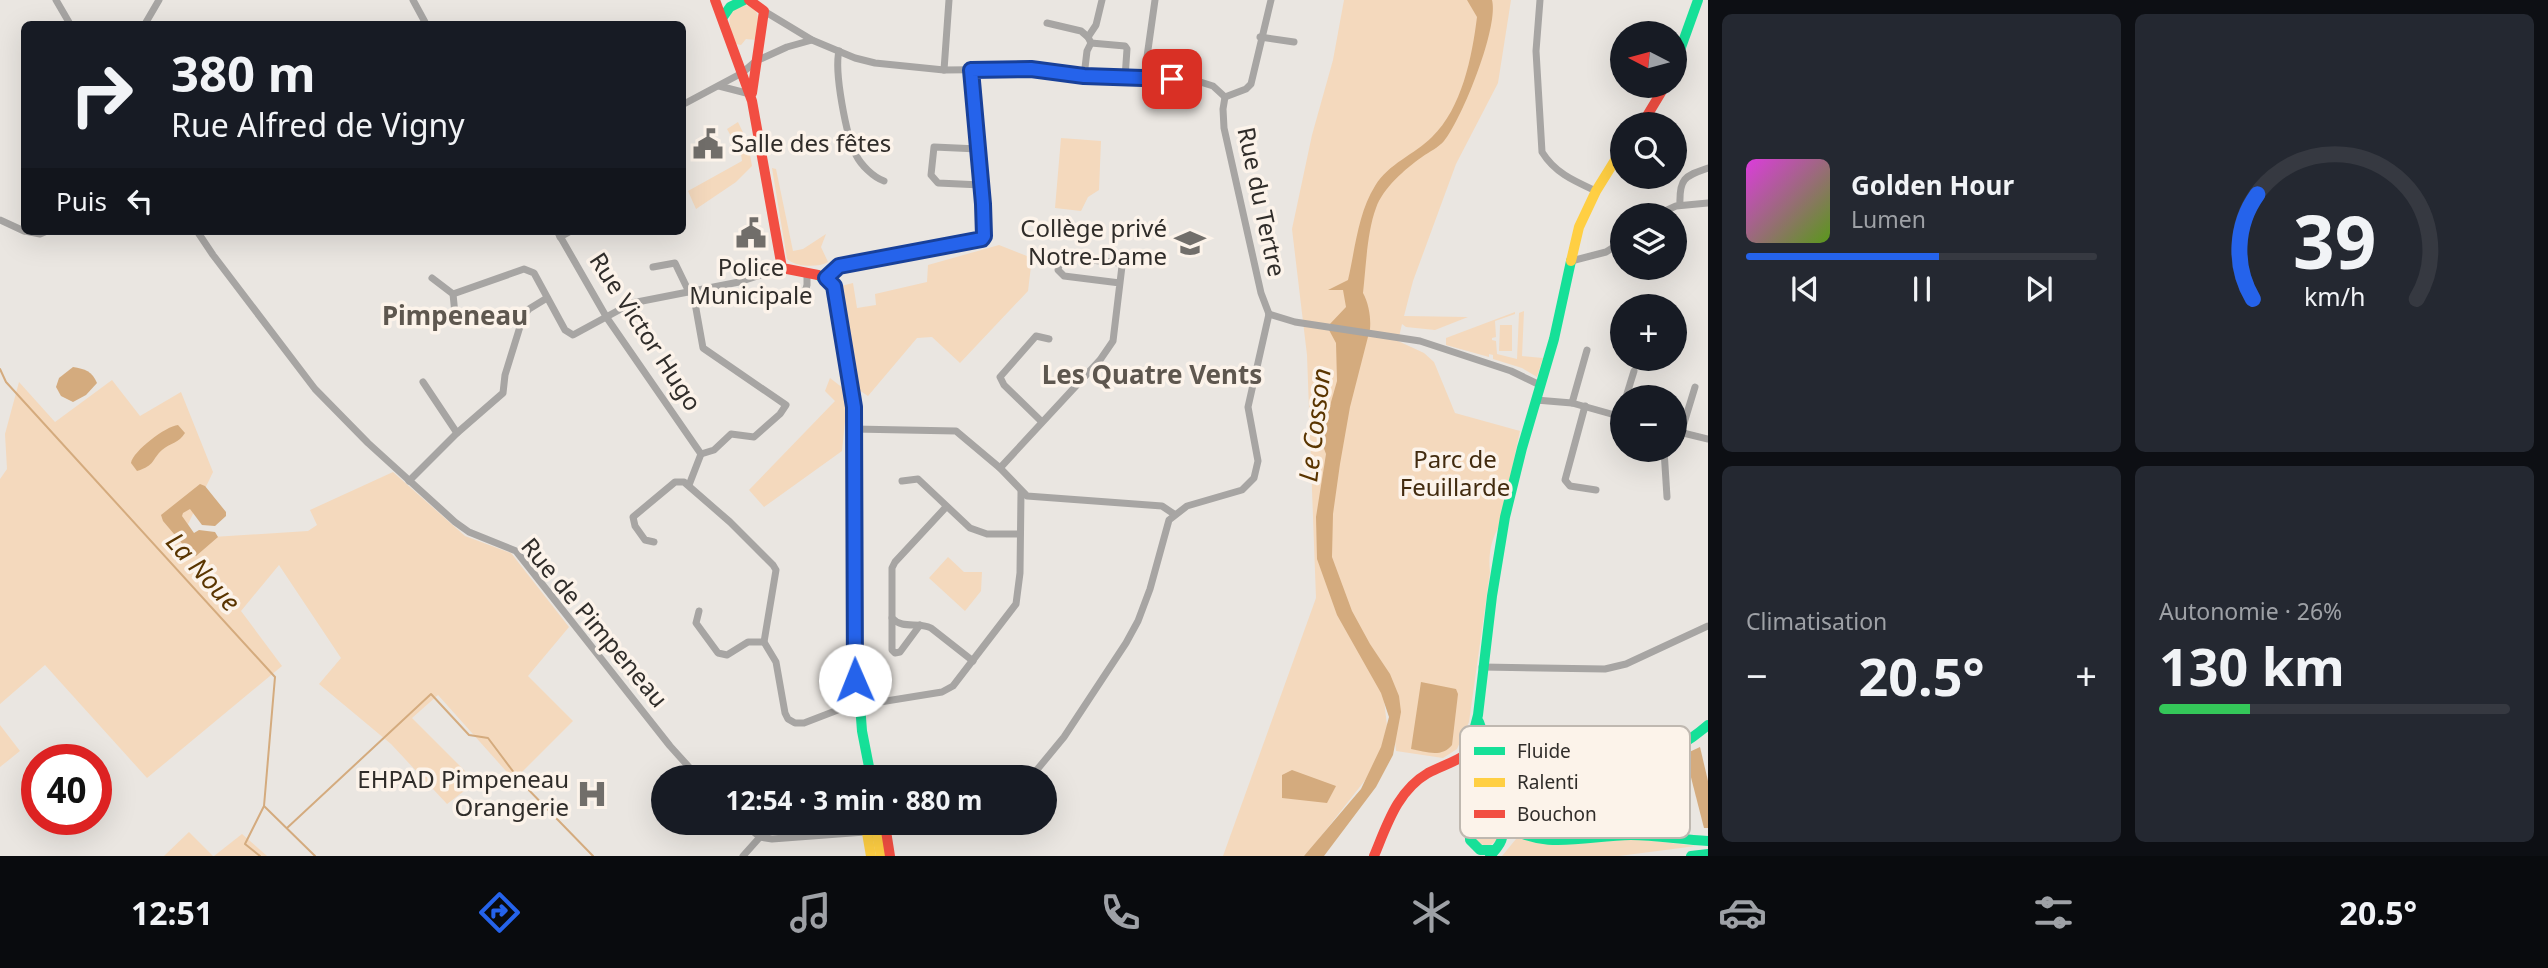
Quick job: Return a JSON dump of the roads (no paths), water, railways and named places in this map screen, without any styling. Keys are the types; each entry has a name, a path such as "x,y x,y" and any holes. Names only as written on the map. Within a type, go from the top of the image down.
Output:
{"main road":[{"path":"715,0 751,97 782,268 826,278 834,286 851,382 854,429 857,705 868,765"},
{"path":"723,18 730,7 747,0 764,11 751,97"},
{"path":"1687,31 1698,0"},
{"path":"737,58 756,61"},
{"path":"1475,726 1505,517 1562,308 1579,227 1610,168"},
{"path":"1478,715 1481,726"},
{"path":"1690,740 1708,725"},
{"path":"864,749 864,765"},
{"path":"1374,856 1391,812 1405,791 1427,774 1460,758"},
{"path":"871,856 878,835"},
{"path":"880,835 881,856"},
{"path":"882,835 890,856"},
{"path":"1477,852 1492,853 1502,838"},
{"path":"1537,838 1566,838"},
{"path":"1672,838 1708,841"},
{"path":"1691,856 1708,854"}],"street":[{"path":"56,0 68,21"},
{"path":"147,21 159,0"},
{"path":"413,0 424,21"},
{"path":"944,69 949,0"},
{"path":"1084,76 1087,51 1102,0"},
{"path":"1144,78 1155,0"},
{"path":"764,11 812,40 886,65 971,70 1031,69 1084,76 1194,80 1213,86 1225,97 1238,94 1251,84 1260,37 1271,0"},
{"path":"1540,0 1536,51 1542,152 1559,173 1596,191"},
{"path":"1047,23 1081,31 1090,40 1125,46 1125,78"},
{"path":"1260,37 1294,42"},
{"path":"686,103 742,73 756,61 787,47 812,40"},
{"path":"839,51 836,63 837,79 854,149 862,163 884,181"},
{"path":"728,79 737,58"},
{"path":"826,278 839,266 978,240 984,236 971,70"},
{"path":"718,86 751,97"},
{"name":"Rue du Tertre","path":"1225,97 1224,128 1261,293 1269,314"},
{"path":"978,149 934,147 931,175 937,183 981,185"},
{"path":"1680,203 1682,183 1686,176 1708,168"},
{"path":"1687,204 1708,203"},
{"path":"2,218 21,229"},
{"name":"Rue de Pimpeneau","path":"200,235 315,389 368,443 468,532 516,551 687,765"},
{"name":"Rue Victor Hugo","path":"560,235 607,318 701,454"},
{"path":"1571,261 1610,250"},
{"path":"1000,468 1108,351 1113,341 1120,283 1122,266 1120,263 1064,256 1059,260 1058,270 1064,276 1120,283"},
{"path":"653,267 675,263 691,292 703,348 786,405 759,435 748,438 731,434 714,450 701,454 689,485"},
{"path":"453,294 524,269 534,273 567,333 578,334 632,303 739,282 782,268"},
{"path":"802,302 806,292 807,274"},
{"path":"432,278 453,294 455,314"},
{"path":"410,481 457,433 503,393 505,375 523,317 529,309 547,298"},
{"path":"1041,765 1064,737 1138,621 1169,520 1186,506 1241,490 1254,478 1258,461 1248,407 1269,314 1283,320 1420,341 1511,371 1540,385"},
{"path":"1041,421 1004,385 1000,374 1036,336 1049,339"},
{"path":"1572,403 1587,350"},
{"path":"1630,385 1634,371"},
{"path":"423,382 457,433"},
{"path":"1687,408 1695,387"},
{"path":"1536,400 1572,403 1610,412"},
{"path":"1585,406 1565,480 1570,486 1596,490"},
{"path":"854,429 956,431 1000,468 1021,492 1034,497 1162,506 1174,514"},
{"path":"1687,434 1708,439"},
{"path":"1665,462 1667,496"},
{"path":"902,481 918,479 946,507 977,532 1020,534"},
{"path":"654,542 645,540 635,526 633,517 675,482 684,482 730,522 776,570 764,642 776,662 785,713 788,719 804,723 831,711 857,705 948,690 973,661 1019,597 1021,492"},
{"path":"920,625 900,652 895,653 892,650 892,568 946,507"},
{"path":"699,611 696,623 718,653 727,655 748,642 764,642"},
{"path":"892,618 901,625 931,628 973,661"},
{"path":"1482,667 1605,669 1626,664 1708,626"},
{"path":"757,835 783,838 814,835"},
{"path":"743,856 760,837"}],"waterway":[{"name":"La Noue","path":"0,369 6,382 275,677 264,806 315,856"},
{"name":"La Noue","path":"287,828 431,694 469,735 488,738 521,782 593,856"},
{"path":"260,856 245,844 264,806"}],"place":[{"name":"Salle des fêtes","path":"708,144"},
{"name":"Police Municipale","path":"751,233"},
{"name":"Collège privé Notre-Dame","path":"1190,243"},
{"name":"EHPAD Pimpeneau Orangerie","path":"592,794"}],"district":[{"name":"Pimpeneau","path":"455,316"},
{"name":"Les Quatre Vents","path":"1152,375"}],"water label":[{"name":"Le Cosson","path":"1315,425"}],"park label":[{"name":"Parc de Feuillarde","path":"1455,474"}]}
